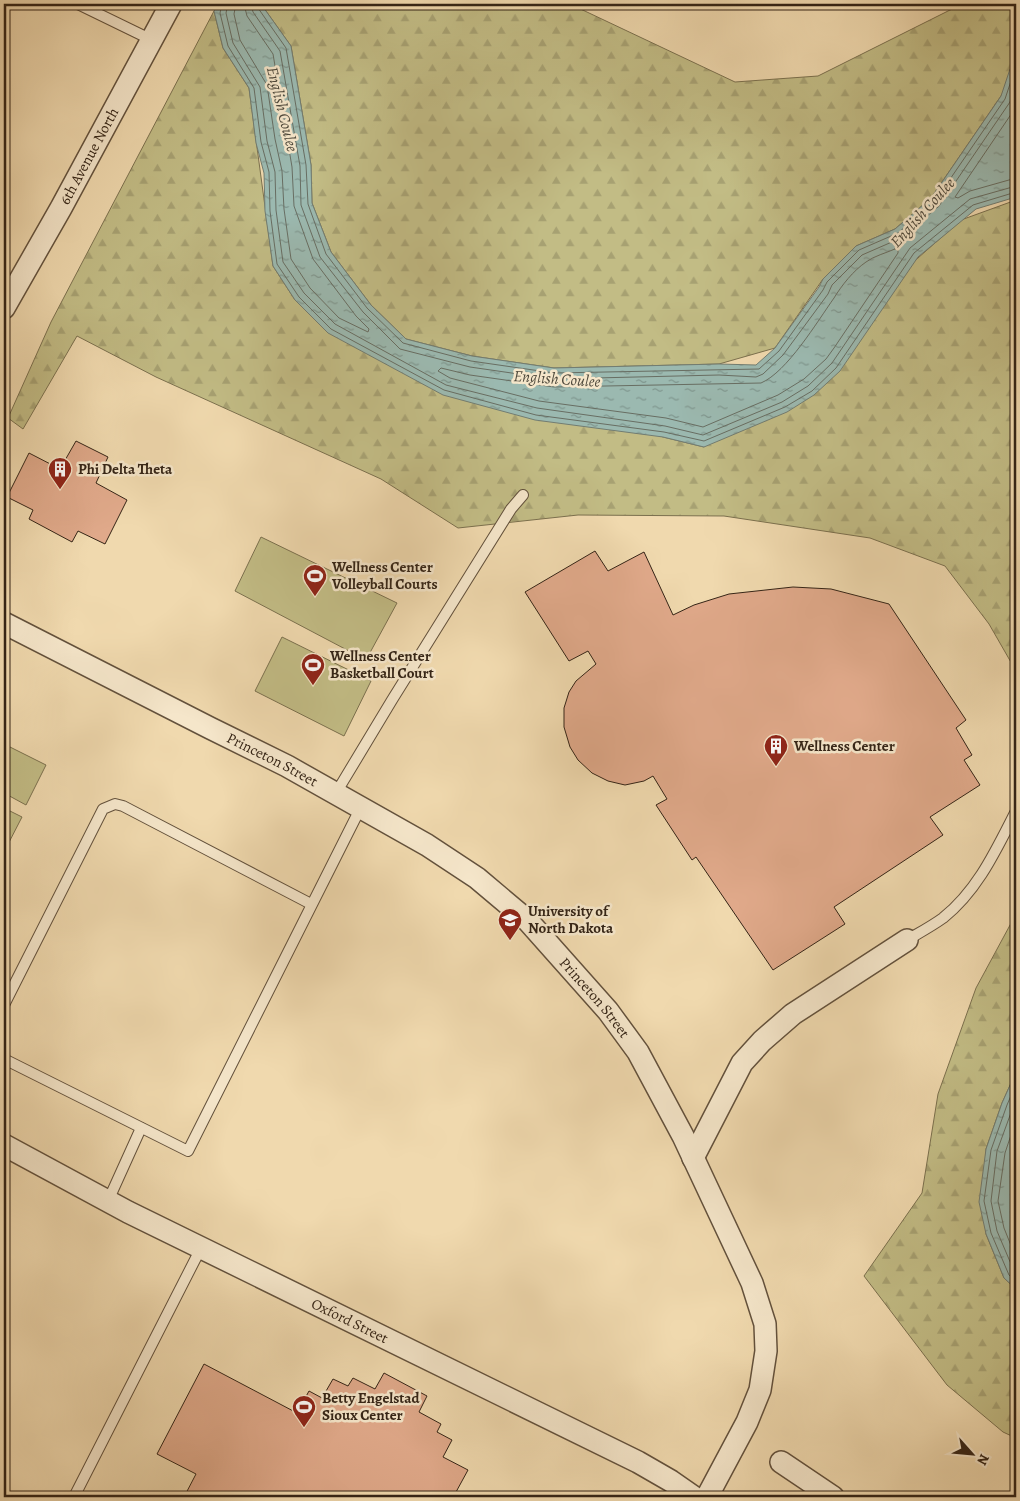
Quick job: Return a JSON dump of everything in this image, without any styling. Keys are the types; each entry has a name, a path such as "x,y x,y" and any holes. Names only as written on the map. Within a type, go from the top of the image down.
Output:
{"street":[{"name":"6th Avenue North","path":"4,308 62,208 171,4"},
{"name":"Princeton Street","path":"4,623 288,766 427,845 477,878 528,921 608,1011 638,1052 660,1090 752,1283 765,1324 766,1350 760,1390 747,1422 707,1497"},
{"path":"694,1158 742,1063 762,1041 792,1014 907,940"},
{"name":"Oxford Street","path":"4,1145 201,1248 638,1462 694,1497"},
{"path":"781,1462 833,1497"}],"lane":[{"path":"78,4 152,40"},
{"path":"336,793 379,720 511,509 523,495"},
{"path":"4,1006 103,809 115,804 123,806 311,904"},
{"path":"4,1059 188,1151 311,904 362,807"},
{"path":"907,940 943,918 965,897 985,872 1016,811"},
{"path":"108,1200 141,1128"},
{"path":"74,1497 201,1248"}],"green space":[{"path":"261,4 570,4 735,82 818,76 962,4 1016,4 1016,68 1001,96 931,198 895,229 856,246 823,279 775,348 719,364 554,368 472,356 406,339 371,305 331,252 312,203 311,165 291,46"},
{"path":"214,11 223,48 249,88 273,266 295,300 663,437 704,447 961,220 1016,200 1016,671 989,624 945,566 870,538 724,516 578,515 458,528 381,479 156,377 77,336 23,429 8,418 51,322"},
{"name":"Wellness Center Volleyball Courts","path":"261,537 397,603 366,660 235,591"},
{"name":"Wellness Center Basketball Court","path":"282,637 371,681 344,736 255,691"},
{"path":"4,744 46,765 26,805 4,793"},
{"path":"4,808 22,817 4,852"},
{"path":"1016,914 1016,1072 1002,1103 986,1149 986,1234 1004,1278 1016,1289 1016,1438 1003,1432 947,1385 864,1276 922,1193 938,1094 976,988"}],"water":[{"name":"English Coulee","path":"218,4 261,4 291,46 311,165 312,203 331,252 371,305 406,339 472,356 554,368 719,364 756,365 775,348 823,279 856,246 895,229 931,198 1001,96 1010,69 1016,63 1016,197 976,209 918,257 840,371 814,395 787,412 704,447 663,437 535,420 443,395 328,333 295,300 273,266 265,211 264,173 256,143 249,88 223,48 214,11"},
{"path":"1016,1072 1016,1289 1004,1278 986,1234 979,1202 986,1149 1002,1103"}],"building":[{"name":"Phi Delta Theta","path":"76,441 108,457 96,483 127,500 105,544 78,531 72,542 29,519 33,510 7,497 29,453 60,469"},
{"name":"Wellness Center","path":"595,551 608,571 644,552 673,615 694,605 729,594 793,587 831,589 889,604 966,720 956,728 972,755 964,760 980,785 930,817 943,835 834,907 845,924 773,970 696,857 692,860 656,805 667,799 653,776 644,781 625,785 608,781 592,773 578,760 570,747 564,727 564,708 569,692 576,681 596,664 588,651 569,661 525,592"},
{"name":"Betty Engelstad Sioux Center","path":"204,1364 297,1413 309,1391 322,1398 333,1379 348,1386 353,1378 375,1389 384,1373 427,1396 419,1412 441,1424 437,1432 452,1440 443,1457 468,1470 456,1492 466,1497 184,1497 196,1474 157,1454"}],"place":[{"name":"Phi Delta Theta","path":"60,490"},
{"name":"Wellness Center Volleyball Courts","path":"315,597"},
{"name":"Wellness Center Basketball Court","path":"313,686"},
{"name":"Wellness Center","path":"776,767"},
{"name":"University of North Dakota","path":"510,941"},
{"name":"Betty Engelstad Sioux Center","path":"304,1428"}]}
